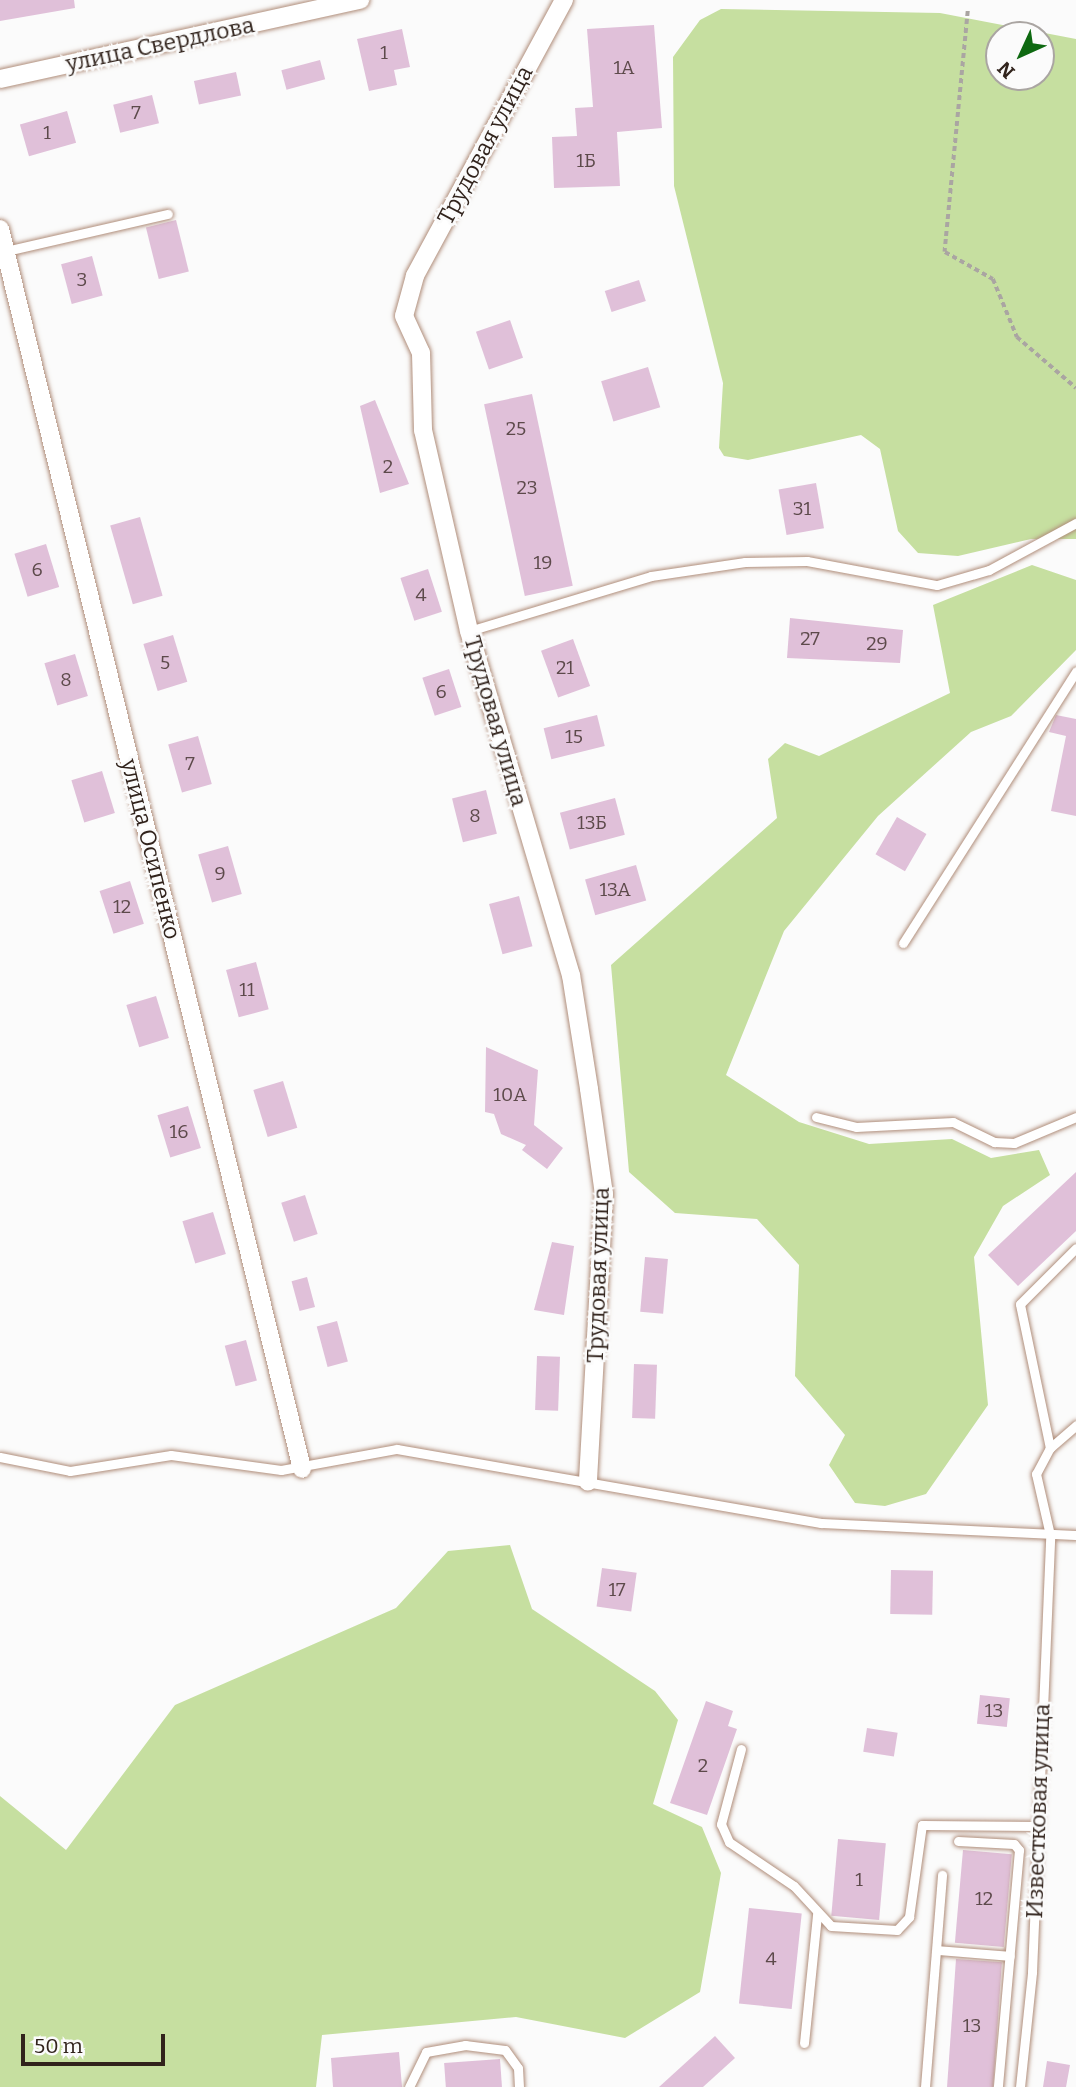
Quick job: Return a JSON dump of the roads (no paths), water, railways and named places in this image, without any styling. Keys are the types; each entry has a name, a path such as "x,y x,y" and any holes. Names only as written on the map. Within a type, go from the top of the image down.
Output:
{"street":[{"name":"улица Свердлова","path":"0,79 360,0"},
{"name":"Трудовая улица","path":"564,0 406,299 404,316 423,367 423,430 469,631 571,975 604,1195 589,1482"},
{"name":"улица Осипенко","path":"0,229 302,1469"}],"lane":[{"path":"6,251 168,214"},
{"path":"469,631 651,576 745,562 807,561 937,585 989,570 1076,523"},
{"path":"903,943 1076,671"},
{"path":"816,1117 856,1127 953,1122 994,1142 1014,1143 1076,1117"},
{"path":"1076,1248 1020,1304 1050,1448 1076,1425"},
{"path":"0,1457 70,1471 171,1455 302,1469 389,1448 821,1523 1076,1535"},
{"name":"Известковая улица","path":"1020,2087 1038,1826 1050,1535 1036,1474 1050,1448"},
{"path":"741,1749 721,1824 729,1842 794,1886 817,1914 831,1926 897,1930 909,1917 922,1825 1038,1826"},
{"path":"958,1841 1014,1844 1019,1850 998,2087"},
{"path":"925,2087 942,1875"},
{"path":"804,2043 817,1914"},
{"path":"937,1950 1010,1956"},
{"path":"409,2087 433,2047 486,2045 514,2059 519,2087"}]}
